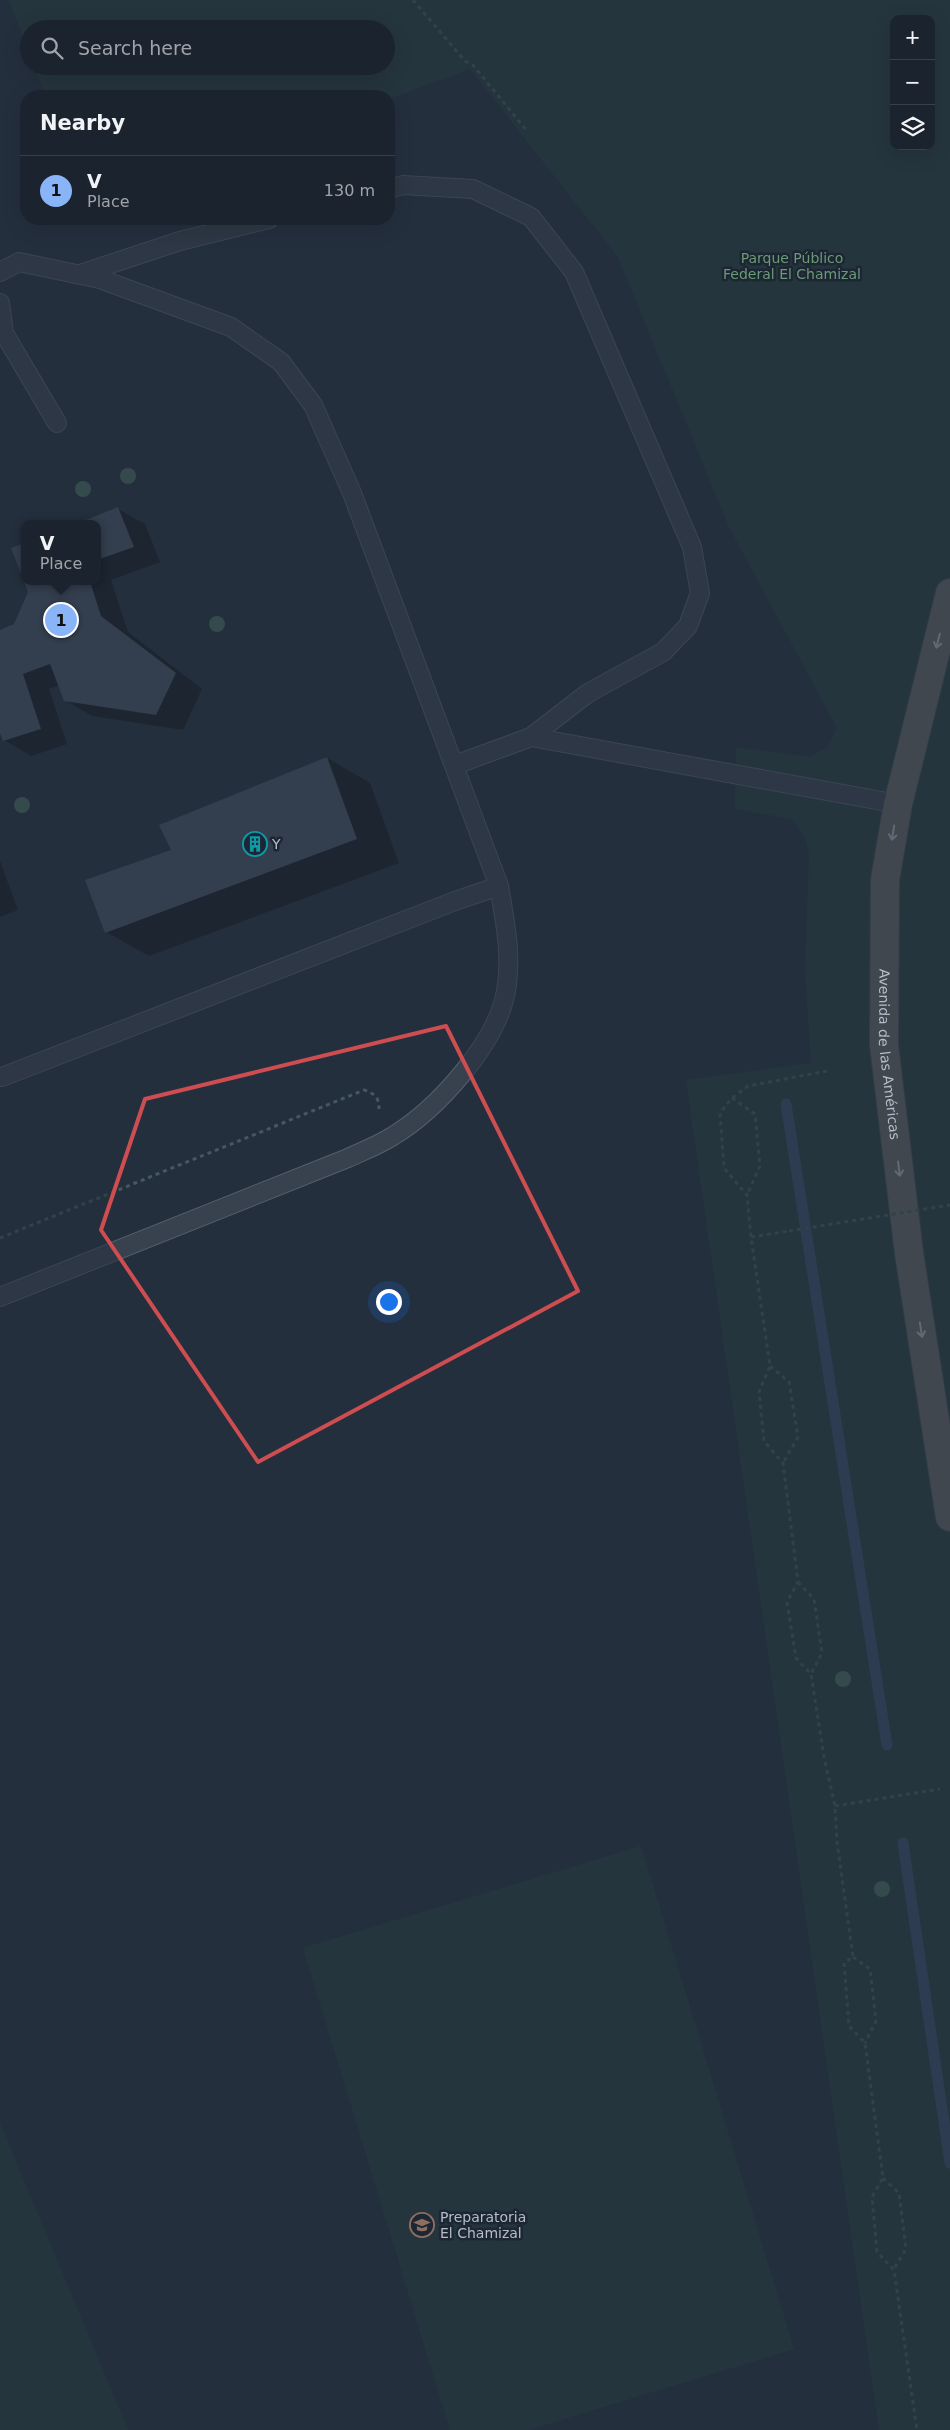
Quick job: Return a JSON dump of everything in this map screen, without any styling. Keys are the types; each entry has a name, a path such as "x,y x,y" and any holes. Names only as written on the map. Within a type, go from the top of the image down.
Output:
{"highway":[{"name":"Avenida de las Américas","path":"950,593 898,804 886,880 884,1045 909,1253 950,1517"}],"lane":[{"path":"395,187 403,185 473,189 530,217 574,272 692,547 700,593 688,626 663,652 588,693 531,737 455,765"},
{"path":"80,274 180,241 245,225"},
{"path":"0,272 19,262 100,279 231,328 282,362 313,405 352,493 499,886 509,943 505,996 489,1034 465,1071 434,1106 393,1137 348,1158 0,1297"},
{"path":"0,303 4,333 57,423"},
{"path":"531,737 898,804"},
{"path":"2,1077 499,886"}],"path":[{"path":"413,0 528,131"},
{"path":"747,1195 724,1168 720,1113 732,1098 748,1086 827,1071"},
{"path":"0,1238 364,1090 374,1093 379,1101 379,1110"},
{"path":"732,1098 755,1114 760,1166 747,1195 751,1237 770,1366 759,1392 764,1441 783,1463 798,1582 787,1602 796,1658 811,1674 824,1757 835,1806 837,1842 853,1957 870,1969 876,2021 865,2043 883,2178 872,2197 877,2252 894,2270 917,2430"},
{"path":"751,1237 950,1205"},
{"path":"770,1366 789,1382 798,1436 783,1463"},
{"path":"798,1582 814,1599 822,1653 811,1674"},
{"path":"835,1806 940,1789"},
{"path":"853,1957 844,1964 849,2026 865,2043"},
{"path":"883,2178 899,2193 906,2249 894,2270"}],"highlighted area":[{"path":"446,1026 578,1291 258,1462 101,1230 145,1099"}],"green space":[{"name":"Parque Público Federal El Chamizal","path":"9,0 950,0 950,2430 879,2430 686,1080 811,1063 805,970 809,854 804,835 791,819 735,809 736,747 809,757 827,748 837,728 729,527 618,257 470,69 395,97 395,90 43,90 37,75 395,75 395,20 20,20 20,29"},
{"path":"641,1846 794,2349 528,2430 450,2430 303,1948"},
{"path":"0,2123 128,2430 0,2430"}],"building":[{"path":"118,507 134,547 101,559 101,520 86,520"},
{"path":"21,544 21,574 11,548"},
{"path":"25,585 91,585 101,616 176,673 156,715 64,701 50,664 23,674 41,729 3,741 0,733 0,630 14,624 28,592"},
{"name":"Y","path":"327,757 357,839 105,933 85,880 171,850 159,825"}],"waterway":[{"path":"786,1104 887,1745"},
{"path":"903,1843 950,2163"}],"place":[{"name":"V","path":"61,620"},
{"name":"Y","path":"255,844"},
{"name":"Preparatoria El Chamizal","path":"422,2225"}]}
